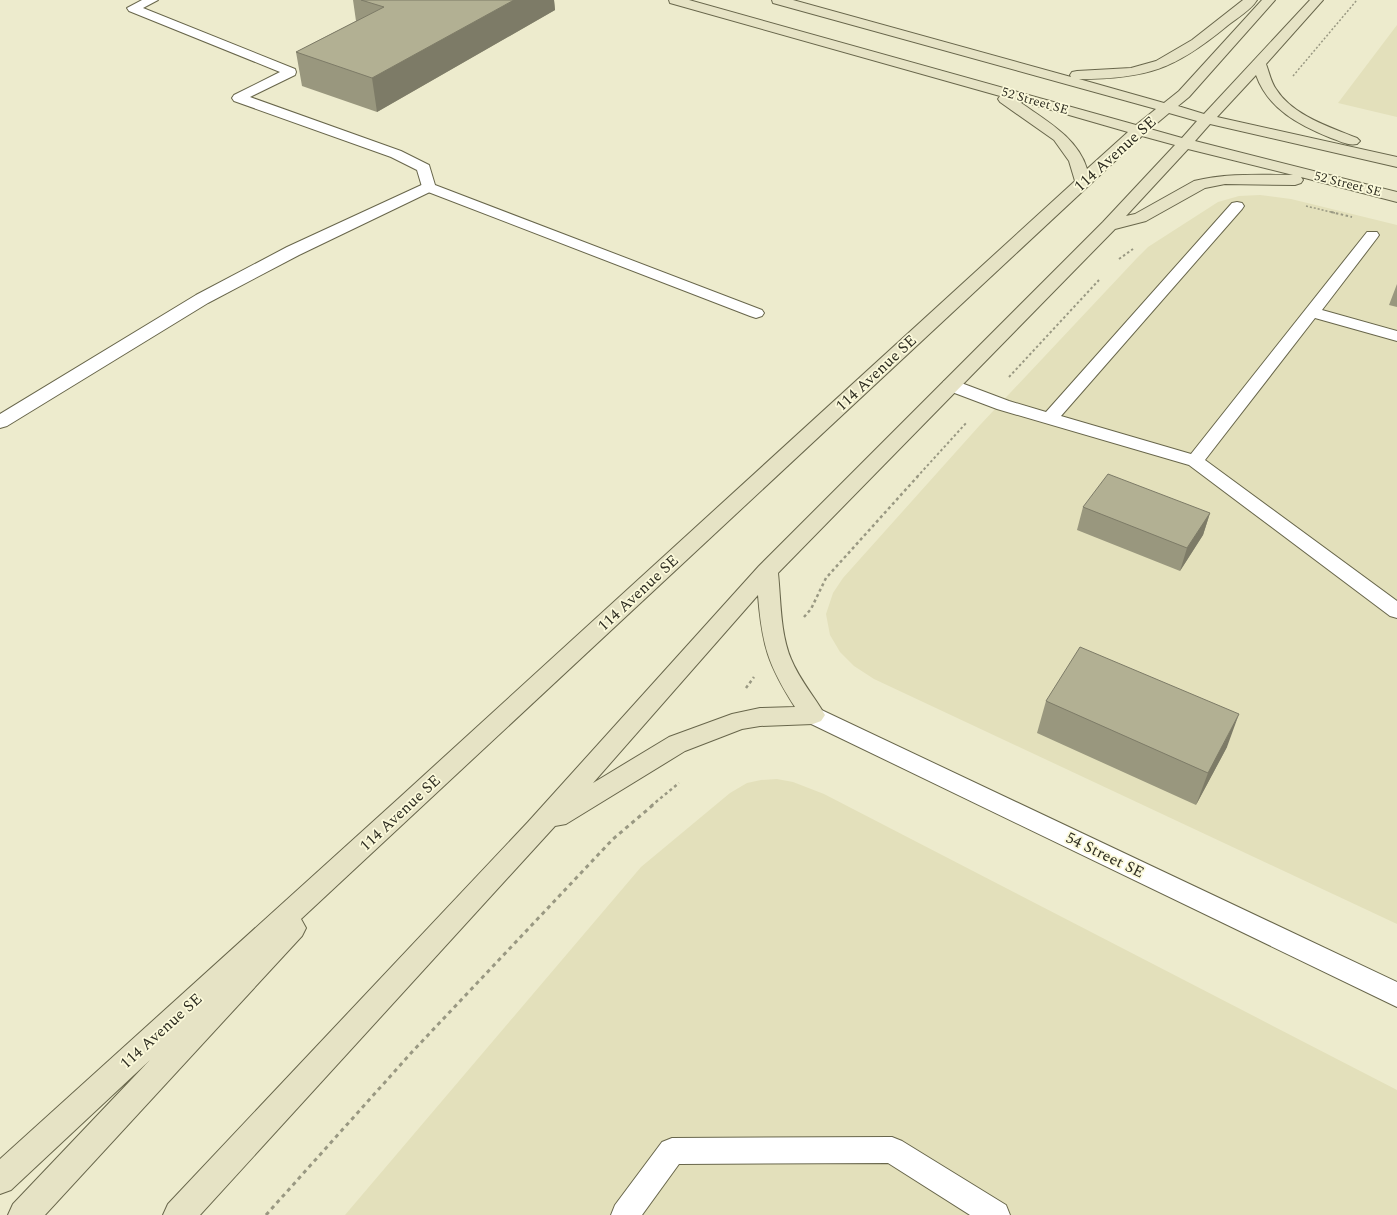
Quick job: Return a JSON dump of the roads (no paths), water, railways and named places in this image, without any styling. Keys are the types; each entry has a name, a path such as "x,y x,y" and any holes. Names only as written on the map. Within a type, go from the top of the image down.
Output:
{"main road":[{"name":"52 Street SE","path":"675,0 1184,143 1397,196"},
{"name":"52 Street SE","path":"778,0 1207,119 1397,162"},
{"path":"1053,76 1124,73 1160,65 1193,46 1251,0"},
{"name":"114 Avenue SE","path":"0,1179 407,806 1139,130 1184,94 1269,0"},
{"path":"179,1215 537,828 767,572 1109,225 1317,0"},
{"path":"1259,64 1272,94 1284,106 1316,127 1397,158"},
{"path":"993,90 1058,137 1077,161 1083,182"},
{"path":"1109,225 1140,218 1200,184 1225,179 1330,180"},
{"path":"537,828 677,744 740,720 813,715 785,671 777,651 771,618 767,572"},
{"path":"24,1215 407,806"}],"street":[{"path":"0,422 202,299 293,251 428,187"},
{"name":"54 Street SE","path":"813,715 1396,992"}],"lane":[{"path":"152,0 133,8 290,72 238,98 396,154 424,168 428,187 756,313"},
{"path":"1050,418 1237,206"},
{"path":"1195,461 1372,235"},
{"path":"1311,312 1397,336"},
{"path":"950,385 1003,405 1195,461 1397,611"},
{"path":"625,1215 672,1151 884,1150 892,1150 996,1215"}]}
